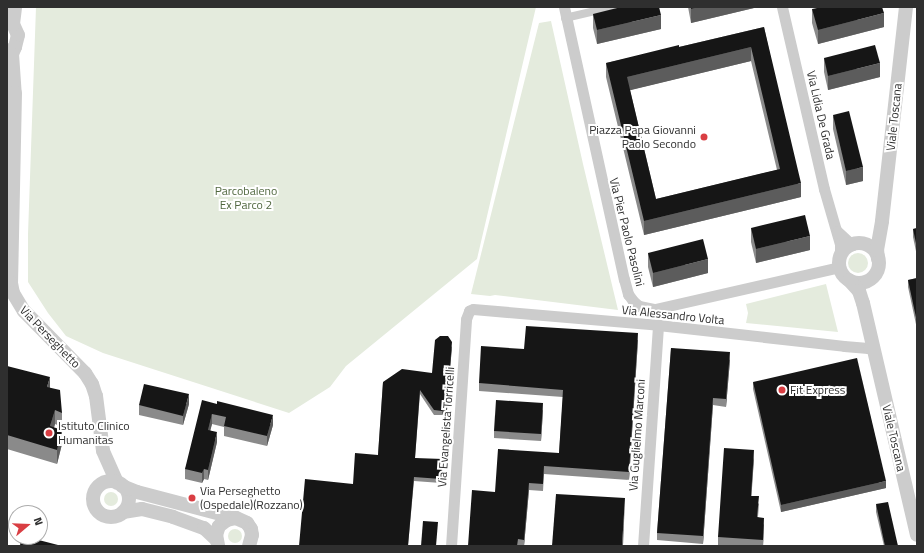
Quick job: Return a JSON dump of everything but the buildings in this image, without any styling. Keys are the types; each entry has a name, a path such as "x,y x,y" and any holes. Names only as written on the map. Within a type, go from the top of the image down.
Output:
{"street":[{"name":"Via Perseghetto","path":"15,7 10,22 18,35 11,50 10,71 15,93 11,283 14,293 24,311 85,374 92,384 96,396 103,451 97,488"},
{"path":"565,12 612,7"},
{"name":"Via Lidia De Grada","path":"782,7 835,229 840,244 840,262"},
{"name":"Viale Toscana","path":"878,259 877,250 881,228 906,7"},
{"name":"Via Pier Paolo Pasolini","path":"565,12 624,279 628,294 633,301 639,306 654,309 840,262"},
{"path":"835,229 844,239 854,244 864,244 871,248 878,259 878,267 874,276 862,282 849,280 842,274 840,262 844,251 854,244 868,240 881,228"},
{"name":"Viale Toscana","path":"873,343 873,325 869,290 874,276"},
{"name":"Viale Toscana","path":"849,280 860,294 873,343 917,535"},
{"name":"Via Alessandro Volta","path":"469,311 477,308 658,325 844,346 873,343"},
{"name":"Via Evangelista Torricelli","path":"451,546 466,319 469,311"},
{"name":"Via Guglielmo Marconi","path":"643,546 658,325"},
{"name":"Via Perseghetto","path":"103,451 120,484"},
{"path":"120,484 127,492 128,498 128,504 123,512 117,516 109,517 97,511 93,499 97,488 105,483 120,484 137,492 236,518 247,523 251,529 252,535 249,546"},
{"path":"123,512 142,509 173,517 204,528 218,542"},
{"path":"218,542 217,532 221,524 227,520 236,518"}],"green space":[{"name":"Parcobaleno Ex Parco 2","path":"36,7 536,7 477,259 346,366 330,387 289,413 103,353 66,336 48,313 28,282 28,234"},
{"path":"551,21 618,310 495,295 490,296 471,294 539,23"},
{"path":"858,253 865,256 868,263 865,270 858,273 851,270 848,263 851,256"},
{"path":"826,284 838,332 746,323 748,313 746,304"},
{"path":"111,492 116,494 118,499 116,504 111,506 106,504 104,499 106,494"},
{"path":"235,529 240,531 242,536 240,541 235,543 230,541 228,536 230,531"}],"place":[{"name":"Piazza Papa Giovanni Paolo Secondo","path":"704,137"},
{"name":"Fit Express","path":"782,390"},
{"name":"Istituto Clinico Humanitas","path":"49,433"},
{"name":"Via Perseghetto (Ospedale)(Rozzano)","path":"192,498"}]}
